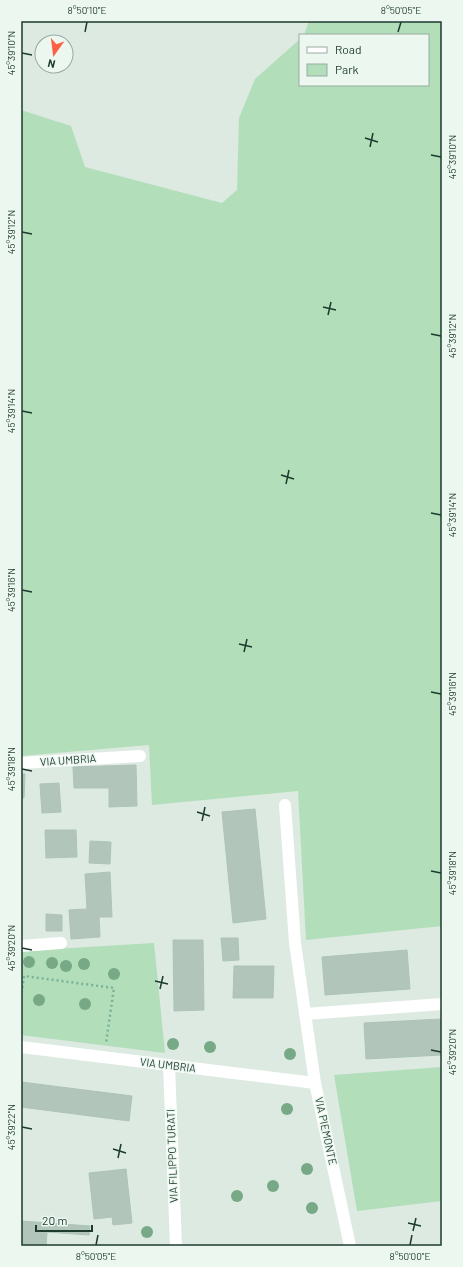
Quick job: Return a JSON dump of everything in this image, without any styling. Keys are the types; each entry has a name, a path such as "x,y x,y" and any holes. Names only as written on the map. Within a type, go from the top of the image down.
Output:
{"street":[{"name":"VIA UMBRIA","path":"21,763 140,756"},
{"name":"VIA PIEMONTE","path":"285,805 295,943 315,1083 350,1246"},
{"path":"21,946 61,943"},
{"path":"306,1014 442,1004"},
{"name":"VIA UMBRIA","path":"21,1047 315,1083"},
{"name":"VIA FILIPPO TURATI","path":"169,1065 176,1246"}],"path":[{"path":"21,998 24,976 114,988 104,1057"}],"green space":[{"path":"309,21 442,21 442,926 306,940 298,791 152,805 149,745 21,756 21,110 71,126 85,167 222,203 237,190 239,118 255,79 299,40 299,86 429,86 429,34 304,34"},
{"path":"154,943 165,1053 21,1035 21,951"},
{"path":"442,1067 442,1201 357,1211 334,1075"}],"building":[{"path":"136,765 137,806 109,807 109,788 74,788 73,767"},
{"path":"21,774 25,774 24,798 21,798"},
{"path":"59,783 61,812 42,813 40,784"},
{"path":"255,809 266,919 233,923 222,812"},
{"path":"45,830 76,830 77,857 46,858"},
{"path":"90,841 111,842 110,864 89,863"},
{"path":"110,872 112,917 99,917 100,937 71,939 69,910 87,909 85,874"},
{"path":"46,914 62,915 62,931 46,931"},
{"path":"221,938 238,938 239,960 223,961"},
{"path":"173,940 203,940 204,1010 174,1011"},
{"path":"407,950 410,989 325,995 322,957"},
{"path":"234,966 274,966 273,998 233,998"},
{"path":"442,1019 442,1055 366,1059 364,1023"},
{"path":"21,1082 132,1096 129,1121 21,1107"},
{"path":"126,1169 132,1223 113,1225 112,1217 94,1219 89,1173"},
{"path":"21,1221 90,1226 89,1235 47,1232 46,1246 21,1246"}]}
